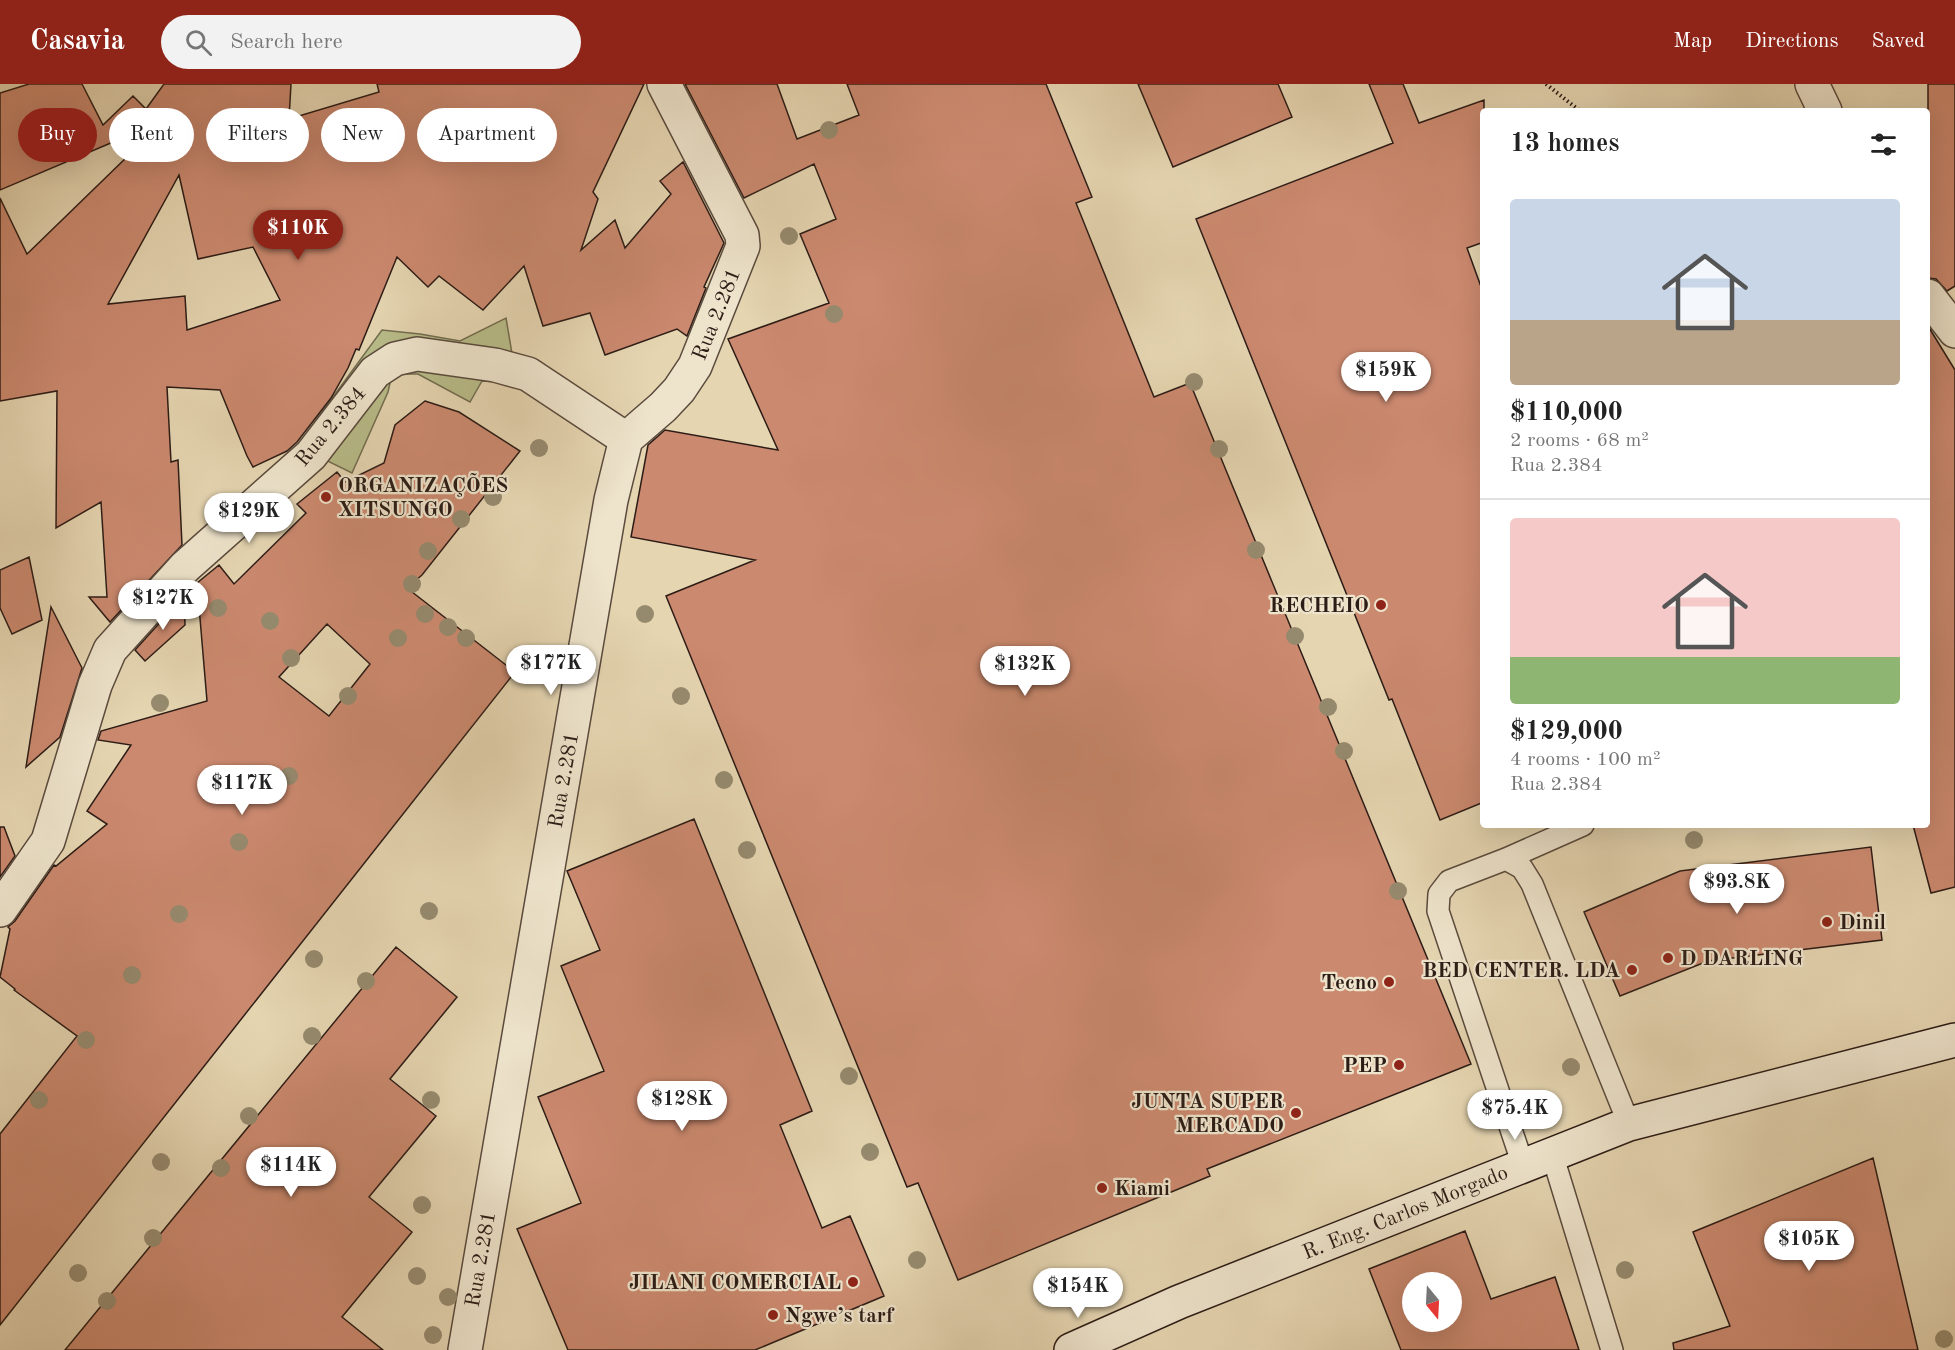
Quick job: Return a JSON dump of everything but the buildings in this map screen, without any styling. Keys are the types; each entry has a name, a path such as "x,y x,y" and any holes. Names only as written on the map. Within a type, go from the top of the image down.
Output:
{"street":[{"name":"Rua 2.281","path":"465,1350 610,500 626,439 663,407 679,390 695,366 743,246 742,235 664,84"},
{"path":"1812,84 1824,108"},
{"path":"1930,299 1955,331"},
{"name":"Rua 2.384","path":"0,910 48,842 95,685 110,650 185,567 311,455 375,372 395,359 417,354 495,365 528,374 626,439"},
{"name":"R. Eng. Carlos Morgado","path":"1071,1350 1179,1302 1629,1125 1955,1040"}],"lane":[{"path":"1576,828 1506,860 1449,881 1439,894 1438,911 1612,1350"},
{"path":"1506,860 1522,868 1532,884 1629,1125"}],"path":[{"path":"1546,84 1576,108"}],"green space":[{"path":"506,318 517,383 482,381 470,402 418,374 392,374 388,392 352,473 297,446 382,330 460,341"}],"place":[{"name":"ORGANIZAÇÕES XITSUNGO","path":"326,497"},
{"name":"RECHEIO","path":"1381,605"},
{"name":"Dinil","path":"1827,922"},
{"name":"D DARLING","path":"1668,958"},
{"name":"BED CENTER. LDA","path":"1632,970"},
{"name":"Tecno","path":"1389,982"},
{"name":"PEP","path":"1399,1065"},
{"name":"JUNTA SUPER MERCADO","path":"1296,1113"},
{"name":"Kiami","path":"1102,1188"},
{"name":"JILANI COMERCIAL","path":"853,1282"},
{"name":"Ngwe’s tarf","path":"773,1315"}]}
